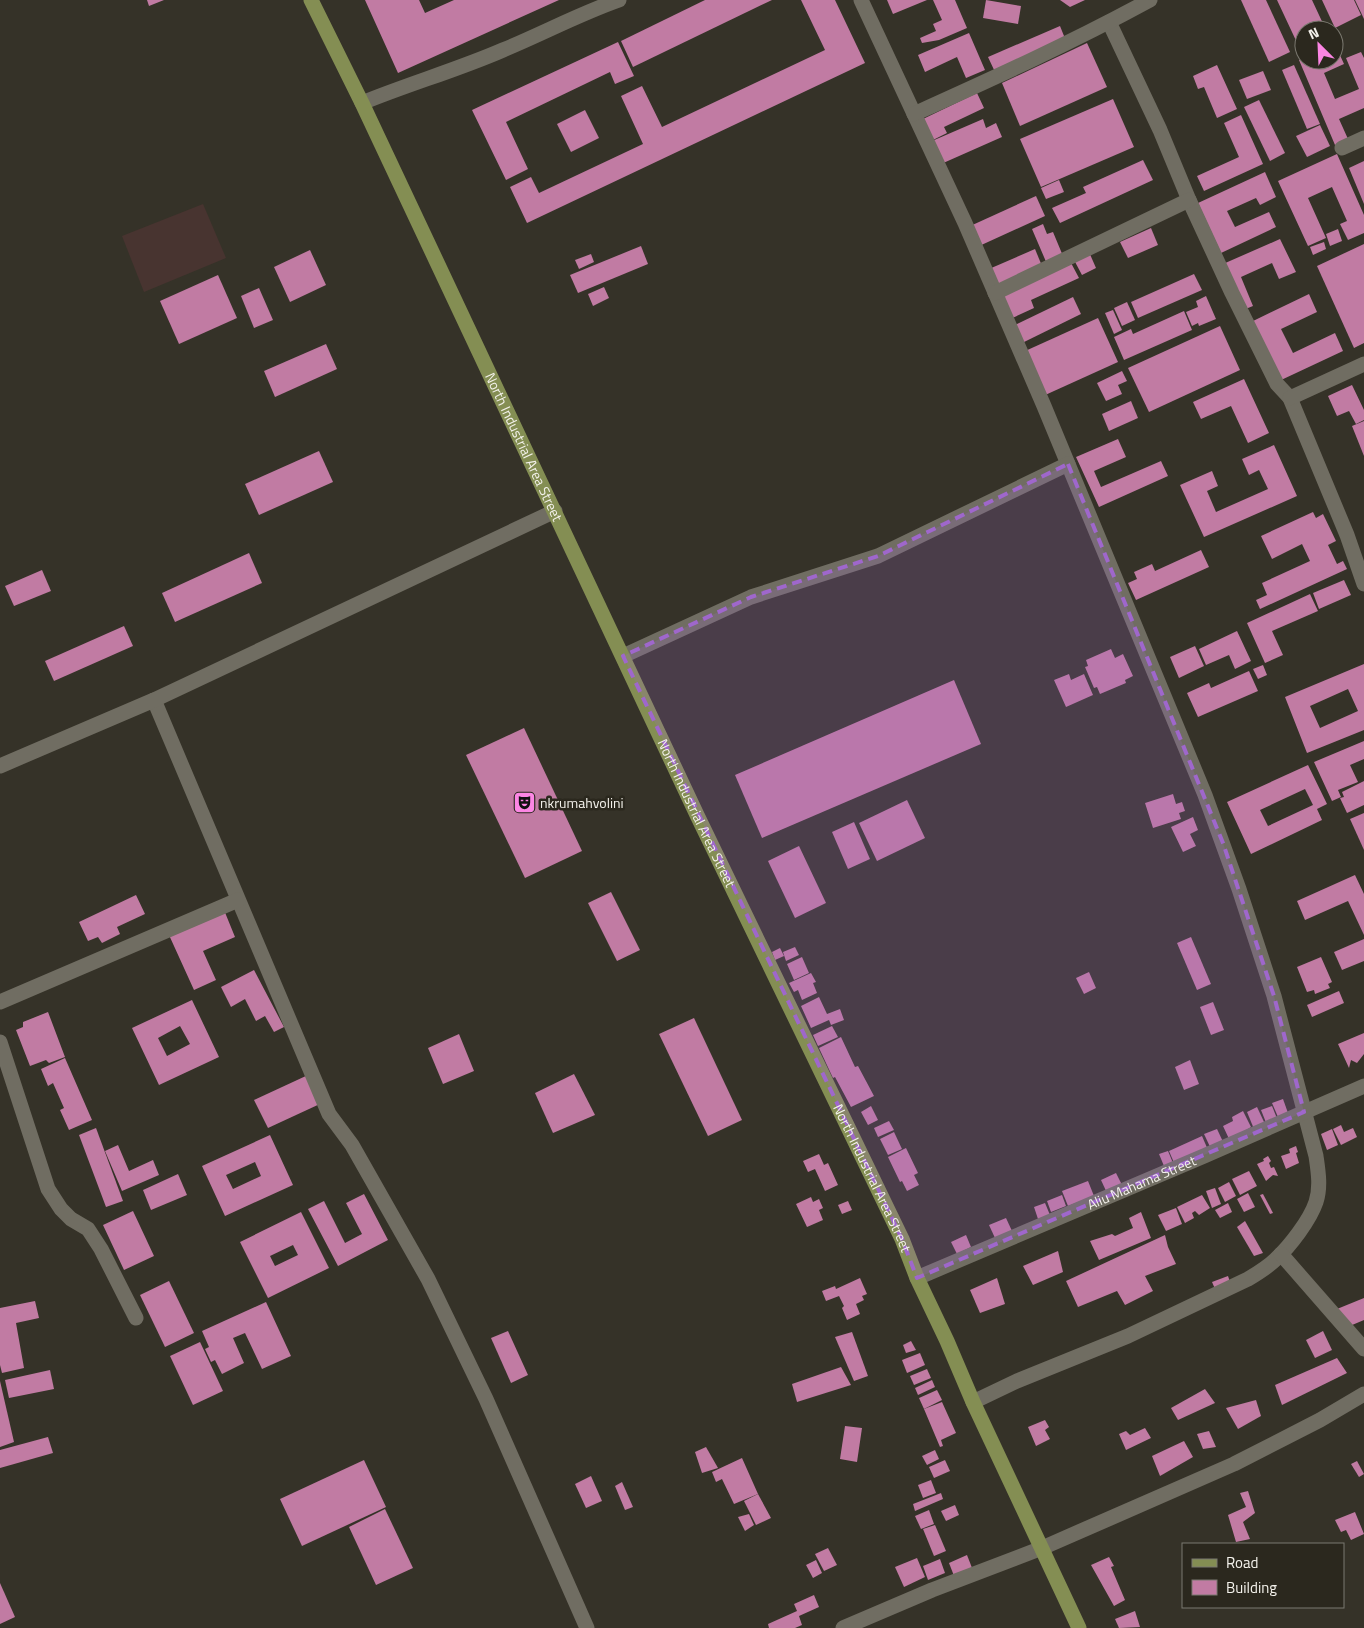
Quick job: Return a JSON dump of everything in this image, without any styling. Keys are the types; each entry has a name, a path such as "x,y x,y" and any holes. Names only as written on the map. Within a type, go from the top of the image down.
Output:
{"main road":[{"name":"North Industrial Area Street","path":"311,0 362,102 697,815 902,1239 916,1278 944,1332 973,1402 1079,1628"}],"street":[{"path":"362,102 501,51 601,6 620,0"},
{"path":"861,0 966,223 1205,794 1272,987 1316,1156 1318,1189 1316,1203 1303,1226 1281,1254 1264,1268 1248,1279 1128,1336 1017,1381 973,1402"},
{"path":"914,114 1004,74 1150,0"},
{"path":"1109,22 1160,130 1189,200 1277,384 1290,398 1347,535 1364,584"},
{"path":"1342,148 1364,138"},
{"path":"995,293 1189,200"},
{"path":"1290,398 1364,364"},
{"path":"623,656 750,597 878,556 1068,464"},
{"path":"0,766 154,700 555,510"},
{"path":"154,700 329,1114 352,1145 428,1279 486,1399 587,1628"},
{"path":"0,1002 238,900"},
{"path":"0,1042 48,1189 71,1219 88,1229 97,1242 136,1318"},
{"name":"Aliu Mahama Street","path":"916,1278 1364,1086"},
{"path":"1281,1254 1364,1349"},
{"path":"843,1628 932,1590 1042,1548 1234,1464 1320,1420 1364,1394"}],"highlighted area":[{"path":"1068,464 1223,843 1274,996 1304,1112 917,1278 902,1239 623,656 751,597 878,556"}],"shaded area":[{"path":"203,204 226,258 144,292 122,236"}],"building":[{"path":"147,0 164,0 149,6"},
{"path":"365,0 419,0 425,13 454,0 559,0 398,73"},
{"path":"705,0 772,0 633,67 621,41"},
{"path":"801,0 835,0 865,63 527,223 510,187 531,177 539,193 643,144 621,96 642,86 662,127 825,50"},
{"path":"887,0 927,0 893,14"},
{"path":"933,0 955,0 967,28 939,40 922,43 920,38 936,31 933,24 942,20"},
{"path":"986,0 1021,6 1018,24 983,18"},
{"path":"1060,0 1085,0 1070,7"},
{"path":"1241,0 1266,0 1290,52 1269,62"},
{"path":"1277,0 1312,0 1321,20 1294,20 1294,36"},
{"path":"1322,0 1354,0 1361,15 1344,24 1344,20 1331,20"},
{"path":"1355,0 1364,0 1364,19"},
{"path":"1060,26 1066,41 995,72 988,57"},
{"path":"969,33 985,70 966,78 957,57 925,72 918,55"},
{"path":"618,42 634,76 615,84 610,72 506,122 528,169 506,180 472,110"},
{"path":"1087,43 1107,87 1020,126 1002,83"},
{"path":"1361,52 1364,58 1364,108 1339,119 1348,139 1335,145 1303,70 1331,70 1324,73 1335,99 1359,89 1346,58"},
{"path":"1217,65 1237,109 1217,118 1204,87 1198,89 1193,76"},
{"path":"1294,65 1294,70 1296,70 1320,124 1307,129 1282,70"},
{"path":"1263,71 1271,90 1247,99 1239,80"},
{"path":"977,93 984,108 944,127 947,133 933,140 923,119"},
{"path":"1113,99 1134,147 1041,187 1020,139"},
{"path":"1259,100 1285,153 1270,161 1244,107"},
{"path":"585,110 599,138 571,152 557,124"},
{"path":"1241,115 1263,164 1204,191 1197,176 1239,157 1224,123"},
{"path":"983,119 986,128 996,123 1002,137 941,164 932,141"},
{"path":"1320,125 1330,146 1307,157 1296,136"},
{"path":"1337,154 1364,215 1364,233 1348,240 1340,224 1347,221 1332,187 1308,198 1326,238 1308,246 1278,181"},
{"path":"1143,160 1153,180 1060,223 1052,208 1086,193 1083,187"},
{"path":"1364,161 1364,204 1349,168"},
{"path":"1265,172 1276,197 1260,205 1256,198 1227,211 1235,227 1269,212 1276,227 1221,253 1198,203"},
{"path":"1059,180 1064,192 1046,199 1041,188"},
{"path":"1036,196 1045,216 977,247 968,227"},
{"path":"1043,224 1047,234 1053,232 1063,256 1047,264 1032,229"},
{"path":"1151,228 1158,245 1128,258 1120,242"},
{"path":"1338,229 1342,241 1330,246 1326,234"},
{"path":"1280,239 1296,272 1279,279 1272,263 1241,277 1253,306 1243,310 1223,264"},
{"path":"1324,242 1326,249 1313,255 1310,247"},
{"path":"1364,244 1364,343 1354,348 1317,266"},
{"path":"641,246 648,264 578,293 570,275"},
{"path":"1035,249 1042,266 995,286 989,269"},
{"path":"310,250 326,285 290,302 274,267"},
{"path":"1089,252 1096,268 1082,275 1074,260"},
{"path":"591,254 594,262 579,269 575,260"},
{"path":"1070,261 1079,278 1031,300 1034,308 1008,320 997,296"},
{"path":"1194,274 1202,290 1138,318 1131,302"},
{"path":"218,275 237,318 179,344 160,301"},
{"path":"604,287 609,298 593,306 588,294"},
{"path":"259,288 273,320 254,328 241,296"},
{"path":"1309,294 1317,312 1281,329 1293,353 1335,333 1343,351 1279,381 1251,322"},
{"path":"1206,296 1216,319 1199,326 1198,323 1192,326 1186,312 1198,307 1196,301"},
{"path":"1073,297 1081,314 1020,344 1011,327"},
{"path":"1127,302 1135,320 1122,326 1114,308"},
{"path":"1113,310 1122,330 1114,334 1105,313"},
{"path":"1184,311 1192,330 1124,360 1114,337 1131,329 1133,334"},
{"path":"1098,318 1118,362 1043,396 1023,352"},
{"path":"1220,326 1240,370 1149,412 1128,368"},
{"path":"326,344 337,369 275,397 264,371"},
{"path":"1122,371 1127,381 1118,385 1122,394 1106,401 1097,383"},
{"path":"1244,379 1269,433 1248,443 1231,406 1201,419 1193,402"},
{"path":"1352,385 1364,410 1364,420 1356,424 1349,411 1337,416 1328,396"},
{"path":"1131,401 1138,418 1109,431 1102,414"},
{"path":"1364,421 1364,456 1352,426"},
{"path":"1118,439 1126,457 1094,471 1101,487 1161,461 1168,476 1099,507 1076,457"},
{"path":"1274,445 1297,496 1204,537 1180,485 1212,471 1218,486 1207,491 1216,512 1268,489 1259,470 1249,475 1242,459"},
{"path":"319,451 333,482 259,515 245,484"},
{"path":"1313,512 1316,518 1323,514 1336,541 1328,545 1337,564 1343,561 1347,569 1260,609 1256,600 1267,595 1262,583 1310,561 1302,544 1272,559 1261,536"},
{"path":"1201,550 1209,567 1136,600 1128,583 1137,579 1134,572 1152,564 1155,571"},
{"path":"249,553 262,583 175,622 162,593"},
{"path":"42,570 51,591 14,606 5,586"},
{"path":"1344,580 1351,595 1319,609 1313,593"},
{"path":"1310,594 1318,611 1272,631 1283,655 1265,663 1247,623"},
{"path":"124,626 133,646 54,681 45,661"},
{"path":"1237,631 1251,661 1235,669 1229,655 1206,665 1199,649"},
{"path":"1195,646 1204,666 1179,678 1170,657"},
{"path":"1111,649 1115,658 1123,654 1133,676 1125,680 1126,683 1100,694 1097,687 1094,688 1085,667 1088,666 1086,660"},
{"path":"1364,664 1364,730 1307,753 1285,697","holes":["1348,689 1358,711 1320,728 1310,706"]},
{"path":"1263,665 1267,675 1258,679 1253,669"},
{"path":"1249,671 1258,691 1198,717 1187,693 1209,683 1211,688"},
{"path":"1069,674 1071,680 1084,674 1093,695 1066,707 1054,680"},
{"path":"954,680 981,744 762,838 735,775"},
{"name":"nkrumahvolini","path":"524,728 582,851 525,878 466,755"},
{"path":"1364,741 1364,759 1350,765 1358,782 1338,790 1341,797 1332,801 1314,762"},
{"path":"1308,765 1327,804 1317,809 1322,820 1251,854 1227,802","holes":["1305,789 1313,805 1268,826 1260,810"]},
{"path":"1364,781 1364,805 1347,813 1340,798 1344,797 1342,792"},
{"path":"1173,794 1176,804 1182,802 1185,811 1179,813 1181,819 1153,828 1145,803"},
{"path":"907,800 925,838 877,861 859,823"},
{"path":"1364,813 1364,850 1350,819"},
{"path":"1193,817 1198,830 1190,834 1196,846 1183,852 1171,827"},
{"path":"854,822 870,859 848,869 832,832"},
{"path":"799,846 826,903 795,918 768,861"},
{"path":"1355,875 1364,894 1364,935 1348,901 1305,920 1297,901"},
{"path":"611,892 640,950 617,961 588,903"},
{"path":"136,895 145,914 117,927 120,934 102,943 98,937 88,941 79,922"},
{"path":"224,910 235,937 203,951 216,980 194,990 169,935"},
{"path":"1191,937 1211,984 1197,990 1177,943"},
{"path":"1364,939 1364,961 1342,970 1334,952"},
{"path":"795,947 799,955 786,961 783,952"},
{"path":"780,948 784,956 775,960 772,952"},
{"path":"802,957 809,973 794,980 787,964"},
{"path":"1321,957 1332,982 1328,984 1330,988 1315,994 1314,990 1307,992 1297,967"},
{"path":"254,970 284,1027 274,1032 265,1016 256,1021 245,999 231,1007 221,987"},
{"path":"1089,972 1096,988 1084,994 1076,978"},
{"path":"811,973 816,982 813,983 817,993 802,1000 798,990 794,992 789,983"},
{"path":"1339,991 1344,1003 1312,1017 1307,1005"},
{"path":"819,997 827,1014 840,1009 844,1020 831,1025 829,1020 811,1028 801,1006"},
{"path":"192,1000 219,1057 159,1085 132,1028","holes":["180,1026 190,1044 167,1056 158,1038"]},
{"path":"1213,1002 1224,1030 1211,1035 1200,1007"},
{"path":"48,1012 65,1057 49,1063 46,1060 30,1066 16,1030 23,1027 23,1022"},
{"path":"694,1018 742,1120 708,1136 659,1034"},
{"path":"832,1026 838,1037 818,1046 813,1035"},
{"path":"1364,1033 1364,1054 1357,1063 1351,1060 1349,1068 1338,1044"},
{"path":"459,1034 474,1071 443,1084 428,1048"},
{"path":"841,1037 855,1067 858,1066 874,1096 851,1107 835,1077 833,1078 819,1048"},
{"path":"65,1058 92,1120 69,1130 60,1110 64,1108 53,1083 48,1086 41,1069"},
{"path":"1190,1060 1199,1084 1184,1090 1175,1067"},
{"path":"574,1074 595,1115 553,1133 535,1093"},
{"path":"308,1075 322,1103 268,1128 254,1100"},
{"path":"1283,1099 1288,1113 1278,1117 1272,1103"},
{"path":"871,1106 878,1120 868,1125 861,1112"},
{"path":"1272,1106 1278,1121 1267,1125 1261,1110"},
{"path":"1257,1107 1265,1124 1254,1129 1247,1112"},
{"path":"1243,1111 1251,1127 1230,1141 1223,1126 1233,1121 1232,1117"},
{"path":"889,1121 894,1130 878,1137 874,1128"},
{"path":"1341,1125 1344,1132 1353,1128 1357,1137 1341,1145 1333,1129"},
{"path":"96,1128 123,1201 106,1207 79,1135"},
{"path":"1217,1129 1225,1146 1212,1151 1204,1134"},
{"path":"1332,1129 1338,1145 1327,1150 1321,1134"},
{"path":"894,1132 902,1149 888,1155 880,1139"},
{"path":"270,1135 293,1185 225,1216 202,1166","holes":["255,1162 261,1176 233,1189 226,1175"]},
{"path":"1202,1136 1208,1150 1175,1165 1169,1151"},
{"path":"118,1145 129,1171 153,1160 159,1175 122,1191 105,1151"},
{"path":"1296,1146 1299,1163 1286,1169 1281,1156 1290,1153 1289,1149"},
{"path":"906,1148 918,1173 914,1175 919,1185 907,1191 902,1181 900,1182 888,1157"},
{"path":"1168,1151 1173,1163 1164,1166 1159,1154"},
{"path":"819,1154 824,1165 828,1163 838,1185 825,1191 815,1169 808,1172 803,1161"},
{"path":"1268,1156 1271,1161 1269,1163 1271,1168 1274,1167 1278,1176 1273,1175 1266,1181 1257,1164 1264,1161 1263,1159"},
{"path":"1249,1171 1257,1186 1240,1195 1232,1179"},
{"path":"1116,1173 1122,1185 1107,1193 1101,1180"},
{"path":"178,1174 187,1195 151,1210 143,1190"},
{"path":"1088,1181 1094,1196 1068,1206 1062,1191"},
{"path":"1229,1182 1236,1196 1225,1202 1218,1188"},
{"path":"1215,1188 1221,1204 1212,1208 1206,1191"},
{"path":"1248,1193 1255,1207 1244,1212 1237,1199"},
{"path":"364,1194 388,1240 338,1266 308,1209 324,1201 345,1243 362,1234 346,1203"},
{"path":"1263,1194 1273,1213 1270,1214 1260,1195"},
{"path":"1062,1195 1066,1206 1051,1212 1047,1201"},
{"path":"1202,1195 1210,1208 1199,1215 1195,1211 1192,1213 1194,1218 1185,1223 1177,1207"},
{"path":"811,1197 813,1202 819,1199 823,1208 819,1210 823,1220 807,1227 796,1204"},
{"path":"848,1201 852,1210 842,1214 838,1205"},
{"path":"1045,1203 1050,1215 1038,1219 1034,1207"},
{"path":"1228,1203 1232,1212 1220,1218 1215,1210"},
{"path":"1176,1208 1182,1224 1166,1231 1158,1215"},
{"path":"133,1211 154,1256 124,1270 103,1225"},
{"path":"301,1212 329,1268 268,1298 240,1242","holes":["293,1245 298,1255 275,1266 270,1256"]},
{"path":"1141,1212 1151,1238 1099,1260 1090,1241 1112,1234 1115,1236 1133,1228 1129,1218"},
{"path":"1006,1218 1012,1231 995,1238 989,1225"},
{"path":"1245,1221 1263,1253 1254,1256 1237,1227"},
{"path":"966,1235 971,1247 957,1254 951,1242"},
{"path":"1165,1235 1176,1264 1145,1276 1153,1291 1125,1305 1117,1291 1078,1307 1066,1281"},
{"path":"1058,1251 1063,1272 1033,1285 1023,1266"},
{"path":"1228,1276 1231,1285 1216,1291 1212,1282"},
{"path":"860,1278 867,1294 862,1296 864,1300 856,1304 860,1314 847,1320 842,1308 844,1306 839,1296 826,1301 822,1291 835,1286 836,1289"},
{"path":"997,1278 1005,1304 980,1313 970,1290"},
{"path":"169,1281 194,1333 165,1347 140,1295"},
{"path":"1364,1298 1364,1320 1345,1328 1337,1309"},
{"path":"35,1301 39,1318 16,1323 24,1368 2,1373 0,1365 0,1308"},
{"path":"266,1302 291,1356 262,1369 245,1333 233,1338 244,1363 222,1374 215,1360 211,1362 205,1349 209,1347 202,1331"},
{"path":"508,1331 528,1375 511,1383 491,1338"},
{"path":"1323,1331 1332,1350 1315,1358 1306,1340"},
{"path":"852,1332 868,1376 854,1381 835,1337"},
{"path":"911,1341 916,1350 906,1353 903,1345"},
{"path":"200,1342 223,1391 193,1405 170,1356"},
{"path":"920,1353 925,1365 907,1373 902,1360"},
{"path":"1337,1358 1347,1373 1282,1405 1275,1385"},
{"path":"841,1367 851,1385 797,1402 792,1384"},
{"path":"927,1369 931,1378 914,1385 910,1376"},
{"path":"50,1370 54,1389 9,1398 5,1380"},
{"path":"932,1380 935,1387 918,1395 915,1388"},
{"path":"0,1381 14,1442 0,1447"},
{"path":"1205,1389 1215,1403 1178,1420 1171,1408"},
{"path":"937,1390 942,1400 924,1409 919,1398"},
{"path":"1256,1400 1261,1416 1238,1429 1226,1408"},
{"path":"942,1402 956,1433 941,1440 943,1446 940,1447 924,1409"},
{"path":"1045,1420 1049,1427 1045,1430 1050,1439 1036,1446 1028,1427"},
{"path":"845,1426 862,1428 857,1462 840,1459"},
{"path":"1145,1428 1151,1438 1126,1450 1119,1434 1126,1431 1130,1435"},
{"path":"1209,1431 1216,1447 1203,1449 1197,1434"},
{"path":"48,1437 53,1453 0,1468 0,1450"},
{"path":"1184,1441 1193,1457 1160,1476 1152,1456"},
{"path":"706,1447 718,1468 702,1473 695,1452"},
{"path":"935,1450 939,1459 927,1465 922,1456"},
{"path":"742,1458 758,1494 734,1504 722,1479 716,1482 712,1472"},
{"path":"364,1460 386,1507 302,1546 280,1499"},
{"path":"945,1460 950,1471 934,1478 929,1467"},
{"path":"1357,1461 1364,1474 1359,1477 1351,1464"},
{"path":"591,1476 602,1501 586,1508 575,1484"},
{"path":"931,1480 936,1493 923,1498 918,1485"},
{"path":"622,1482 633,1507 625,1510 615,1486"},
{"path":"1248,1491 1255,1513 1243,1522 1250,1539 1236,1542 1228,1515 1246,1507 1240,1493"},
{"path":"941,1493 943,1499 915,1511 913,1504"},
{"path":"758,1494 771,1518 756,1525 744,1501"},
{"path":"955,1505 959,1515 946,1521 941,1511"},
{"path":"385,1509 413,1568 376,1585 349,1527"},
{"path":"929,1510 934,1524 921,1529 915,1516"},
{"path":"1355,1512 1364,1534 1351,1540 1346,1530 1341,1532 1335,1520"},
{"path":"749,1514 754,1525 745,1531 738,1517"},
{"path":"935,1525 946,1551 934,1556 923,1529"},
{"path":"828,1548 837,1565 824,1571 815,1554"},
{"path":"967,1555 974,1573 956,1581 949,1563"},
{"path":"1109,1557 1114,1566 1111,1567 1125,1600 1114,1606 1091,1565"},
{"path":"917,1558 925,1577 904,1587 895,1567"},
{"path":"940,1559 945,1573 928,1580 923,1566"},
{"path":"816,1560 822,1573 813,1578 806,1565"},
{"path":"0,1583 15,1617 0,1624"},
{"path":"814,1595 819,1607 799,1616 802,1625 795,1628 769,1628 768,1624 797,1611 794,1604"},
{"path":"1135,1611 1140,1627 1119,1628 1115,1619"}],"place":[{"name":"nkrumahvolini","path":"524,803"}]}
